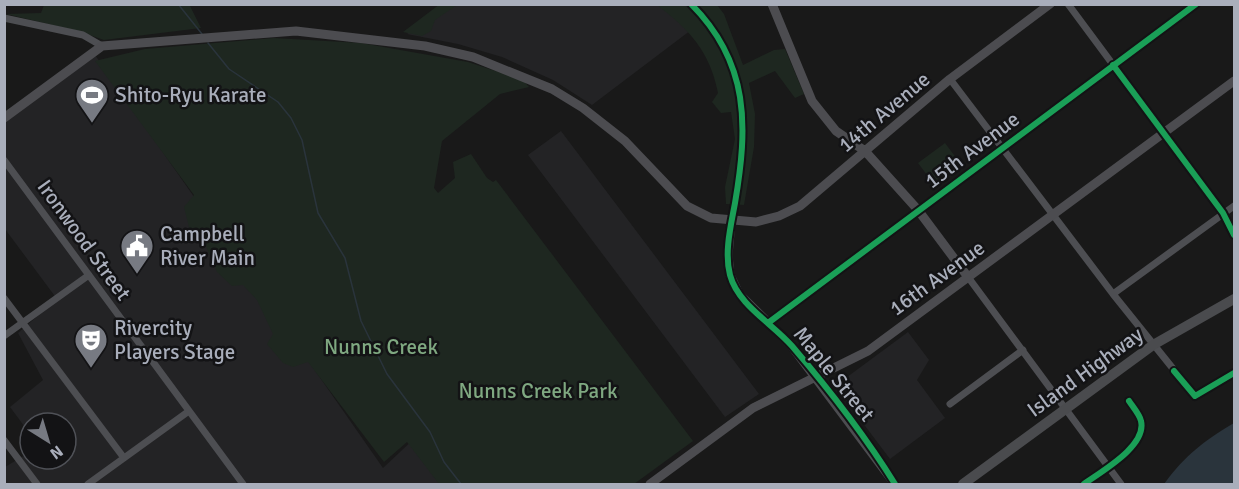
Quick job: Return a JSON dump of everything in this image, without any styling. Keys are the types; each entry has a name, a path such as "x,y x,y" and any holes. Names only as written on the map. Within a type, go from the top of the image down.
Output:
{"main road":[{"name":"Island Highway","path":"963,484 1153,345 1234,299"}],"street":[{"path":"772,4 813,101 836,131 865,151 918,210 1121,484"},
{"name":"14th Avenue","path":"102,46 296,31 425,46 473,57 552,89 583,108 625,141 687,206 711,218 731,222 759,221 779,216 800,206 950,79 1050,4"},
{"path":"1068,4 1223,213 1234,235"},
{"name":"15th Avenue","path":"768,323 1196,4"},
{"path":"4,18 83,36 102,46 4,118"},
{"path":"950,79 1113,294 1195,396 1234,373"},
{"name":"16th Avenue","path":"651,484 753,408 868,351 1234,81"},
{"name":"Ironwood Street","path":"4,160 243,484"},
{"path":"1113,294 1234,206"},
{"name":"Maple Street","path":"731,222 728,255 730,274 738,294 791,345 895,484"},
{"path":"4,336 89,275"},
{"path":"4,298 124,458"},
{"path":"950,404 1023,350"},
{"path":"1084,484 1135,445 1141,434 1141,421 1130,401"},
{"path":"88,484 189,411"},
{"path":"4,440 38,484"}],"shaded area":[{"path":"446,4 681,5 699,24 592,105 553,80 502,57 458,44 407,34"},
{"path":"93,52 383,468 417,436 449,484 5,484 5,467 18,459 18,471 78,471 78,411 18,411 18,418 10,407 43,380 18,333 57,299 5,229 5,118"},
{"path":"561,131 759,394 725,417 528,155"},
{"path":"908,332 929,360 917,380 945,418 890,459 835,386"},
{"path":"1234,423 1234,484 1164,484 1196,449"}],"green space":[{"path":"440,4 457,5 435,20 431,31 422,36 403,32"},
{"path":"44,5 192,5 190,6 201,28 104,40 78,31 6,14 41,13"},
{"path":"657,5 717,5 724,14 743,65 774,50 785,49 804,94 795,98 775,71 749,83 755,114 754,147 744,205 726,204 725,187 735,139 731,112 721,113 712,102 718,93 710,65 697,43"},
{"name":"Nunns Creek Park","path":"274,38 361,43 468,62 523,80 529,87 500,94 442,141 434,188 438,193 455,178 453,162 471,154 487,178 493,182 496,180 693,441 634,484 439,484 407,442 384,462 308,362 293,367 283,363 267,344 273,334 257,300 243,285 232,286 217,272 206,246 189,227 184,207 194,195 95,61 145,49"},
{"path":"945,143 963,167 936,187 918,163"}],"waterway":[{"name":"Nunns Creek","path":"178,4 202,34"},
{"name":"Nunns Creek","path":"208,43 229,69 278,102 291,118 302,140 318,213 345,258 361,321 387,374 430,432 444,462 461,484"}],"cycle path":[{"path":"691,4 710,26 725,49 740,97 742,148 728,248 728,266 734,286 748,305 792,346 819,379 859,431 895,484"},
{"path":"768,323 1196,4"},
{"path":"1113,65 1223,213 1234,235"},
{"path":"1174,371 1195,396 1234,373"},
{"path":"1084,484 1122,457 1137,440 1141,430 1141,421 1129,401"}],"place":[{"name":"Shito-Ryu Karate","path":"92,124"},
{"name":"Campbell River Main","path":"137,275"},
{"name":"Rivercity Players Stage","path":"91,369"}]}
